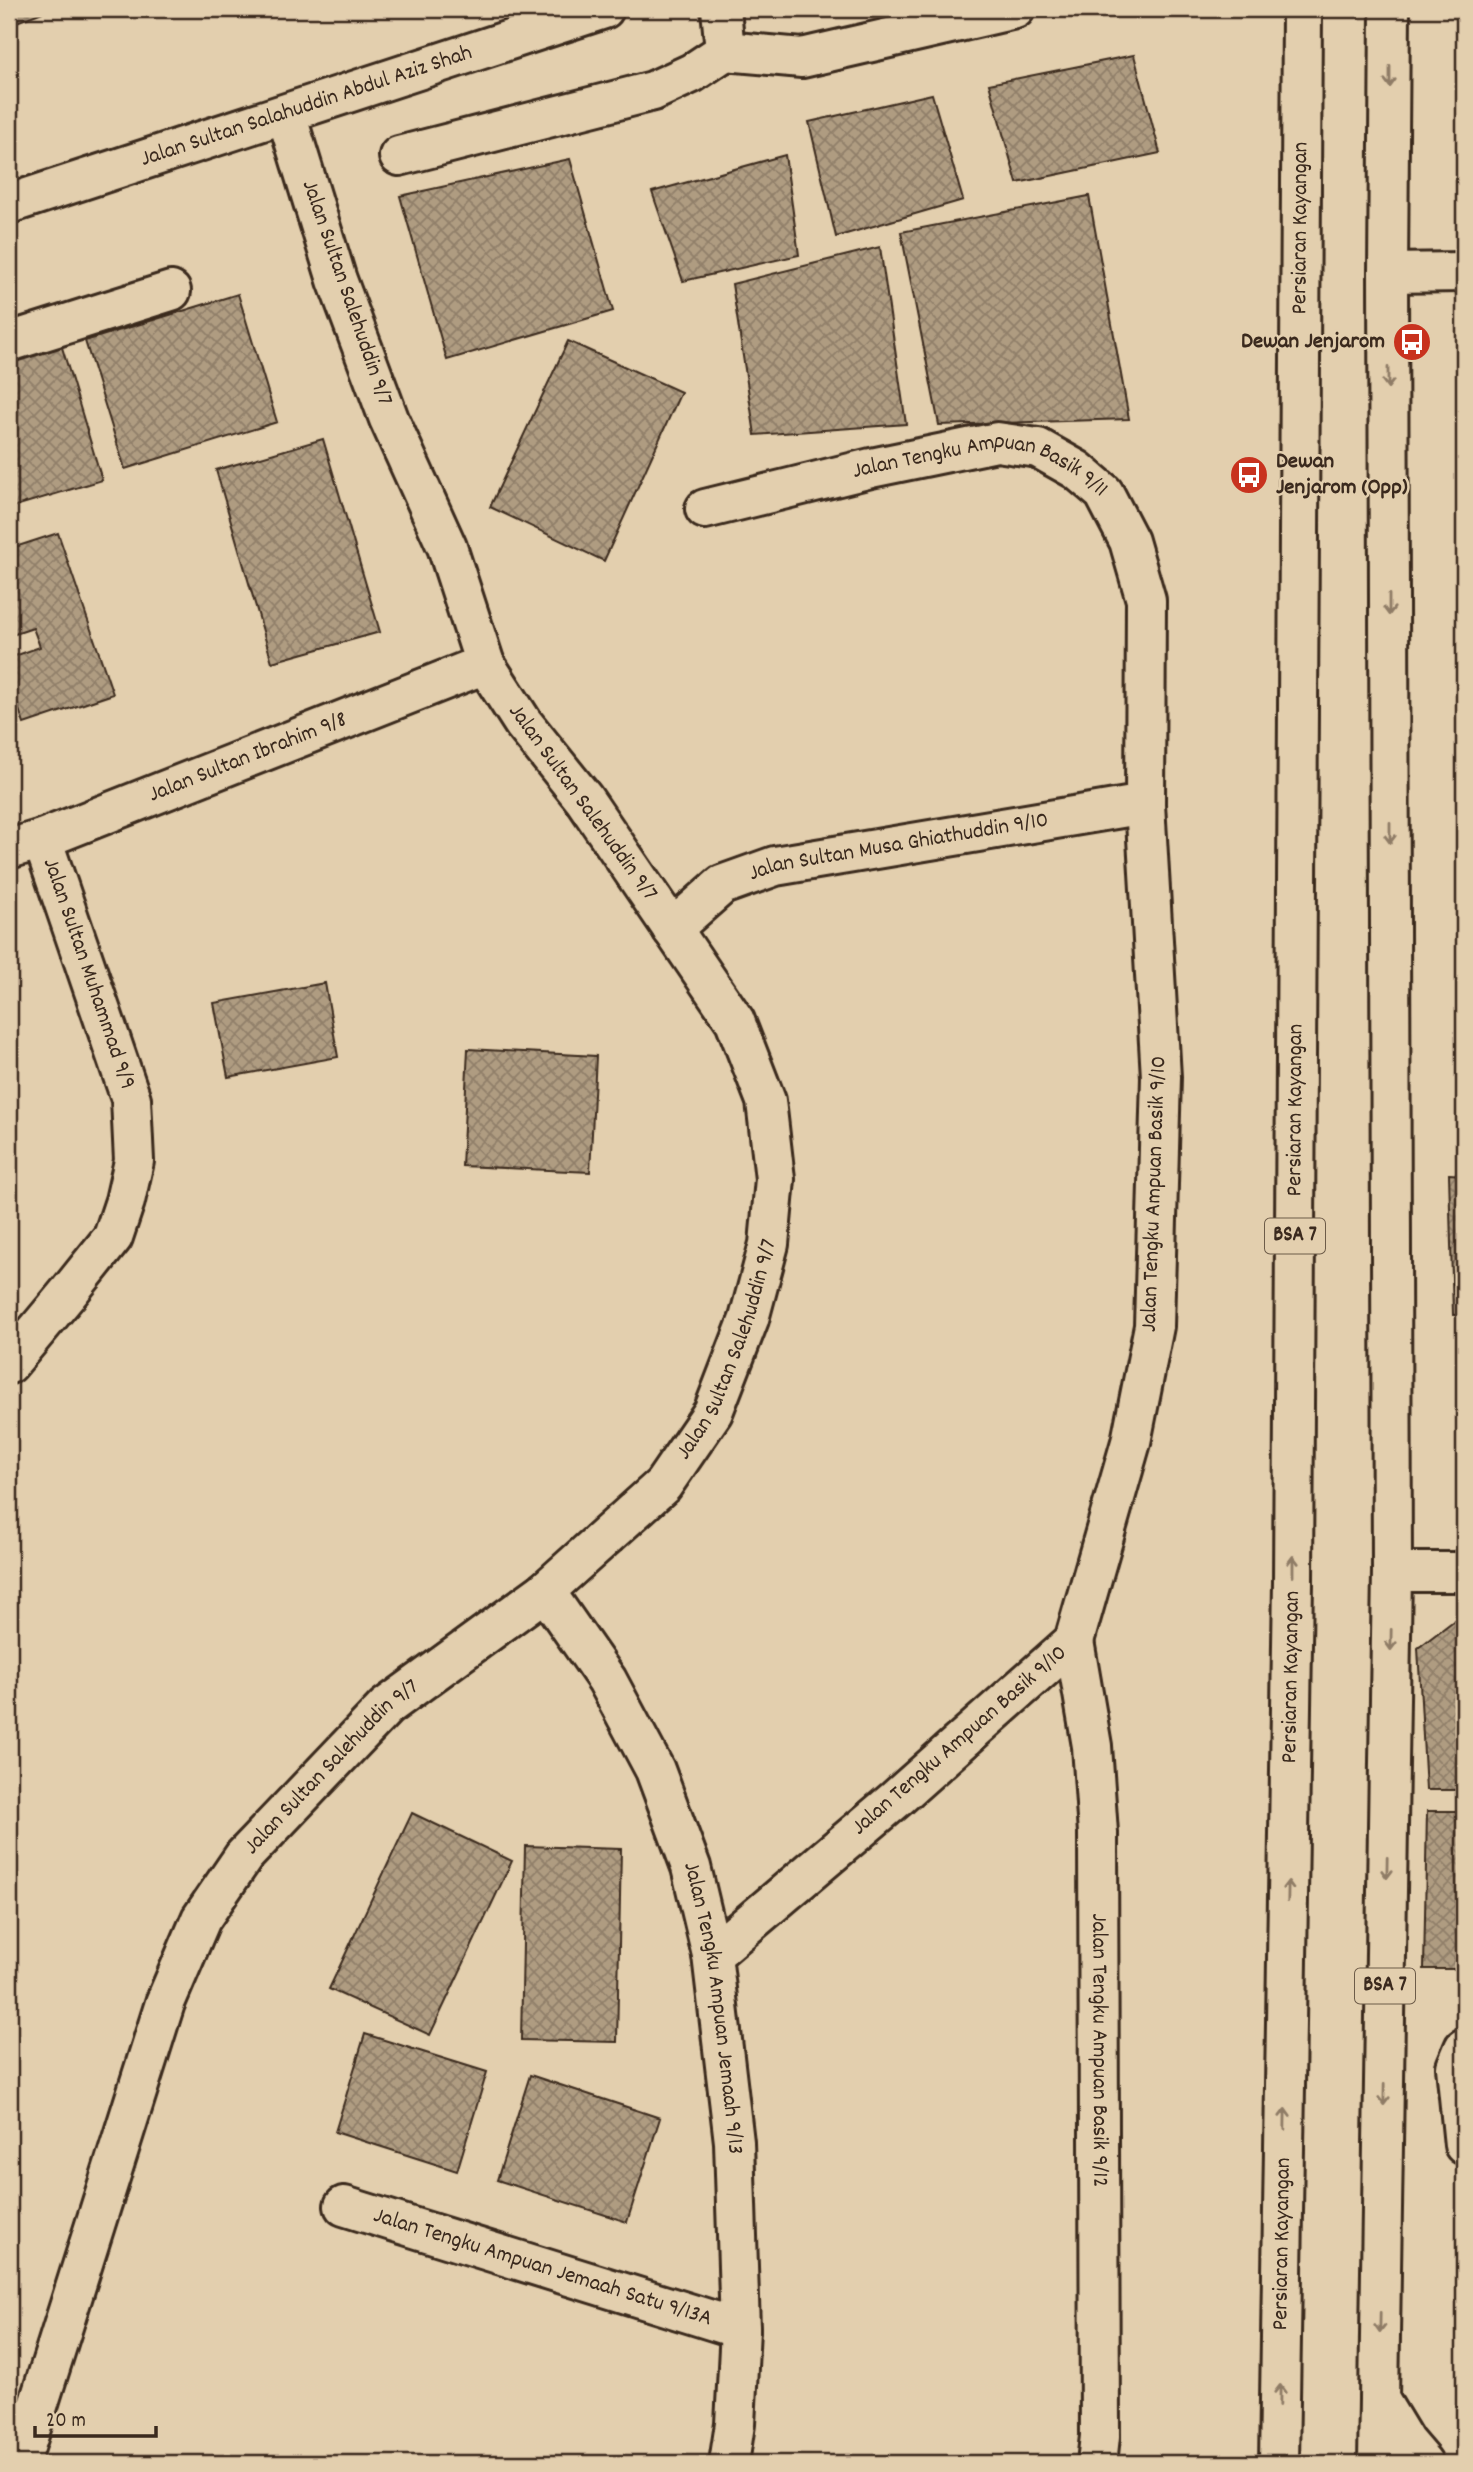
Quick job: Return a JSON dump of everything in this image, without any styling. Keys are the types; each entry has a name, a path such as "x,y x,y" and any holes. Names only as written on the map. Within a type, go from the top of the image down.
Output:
{"street":[{"name":"Jalan Sultan Salahuddin Abdul Aziz Shah","path":"9,204 604,9"},
{"path":"721,9 725,51"},
{"path":"399,156 653,90 692,73 725,51 802,58 1015,9"},
{"name":"Persiaran Kayangan","path":"1279,2463 1293,1582 1302,9"},
{"name":"BSA 7","path":"1378,2463 1392,1572 1388,273 1390,9"},
{"name":"Jalan Sultan Salehuddin 9/7","path":"20,2463 165,2003 201,1919 244,1856 387,1707 545,1591 663,1485 713,1412 749,1319 769,1244 775,1179 766,1101 735,1021 584,799 523,723 485,664 447,547 389,419 337,280 286,114"},
{"path":"1388,273 1464,272"},
{"path":"9,342 171,291"},
{"name":"Jalan Tengku Ampuan Basik 9/11","path":"705,509 871,468 997,442 1038,448 1077,470 1104,493 1129,541 1146,600 1145,804"},
{"name":"Jalan Sultan Ibrahim 9/8","path":"25,844 485,664"},
{"name":"Jalan Sultan Musa Ghiathuddin 9/10","path":"672,929 722,885 775,866 1145,804"},
{"name":"Jalan Tengku Ampuan Basik 9/10","path":"712,1955 896,1799 1074,1641 1131,1442 1153,1326 1161,1077 1145,804"},
{"name":"Jalan Sultan Muhammad 9/9","path":"9,1364 113,1237 134,1161 131,1100 25,844"},
{"path":"1392,1572 1464,1572"},
{"name":"Jalan Tengku Ampuan Jemaah 9/13","path":"545,1591 607,1680 655,1770 691,1867 712,1955 734,2142 740,2329 735,2424 729,2463"},
{"name":"Jalan Tengku Ampuan Basik 9/12","path":"1074,1641 1092,1746 1098,1833 1100,2436 1097,2463"},
{"path":"1464,2049 1455,2067 1464,2145"},
{"name":"Jalan Tengku Ampuan Jemaah Satu 9/13A","path":"344,2206 740,2329"},
{"path":"1379,2399 1405,2442 1423,2463"}],"building":[{"path":"9,9 50,9 9,25"},
{"path":"1134,55 1160,153 1017,183 989,84"},
{"path":"932,94 963,200 836,237 809,122"},
{"path":"785,155 799,255 683,281 652,192"},
{"path":"570,159 613,311 447,360 400,196"},
{"path":"1089,196 1129,419 939,425 901,232"},
{"path":"880,247 906,424 755,435 732,284"},
{"path":"238,294 277,422 125,469 85,341"},
{"path":"568,341 681,392 604,561 490,507"},
{"path":"61,344 102,480 9,508 9,359"},
{"path":"323,439 380,632 272,662 216,470"},
{"path":"58,533 113,694 24,724 9,680 9,658 40,647 33,628 9,636 9,549"},
{"path":"325,983 338,1057 228,1077 214,1003"},
{"path":"468,1049 596,1056 590,1172 462,1166"},
{"path":"1449,1174 1464,1175 1464,1315 1453,1315"},
{"path":"1460,1364 1464,1364 1464,1503"},
{"path":"1464,1613 1464,1790 1426,1790 1418,1648"},
{"path":"1427,1811 1464,1811 1464,1969 1424,1969"},
{"path":"412,1813 512,1861 430,2035 329,1989"},
{"path":"525,1846 621,1849 617,2042 521,2040"},
{"path":"365,2034 487,2072 457,2171 335,2132"},
{"path":"530,2075 660,2118 627,2222 497,2180"}],"place":[{"name":"Dewan Jenjarom","path":"1412,342"},
{"name":"Dewan Jenjarom (Opp)","path":"1249,475"}]}
